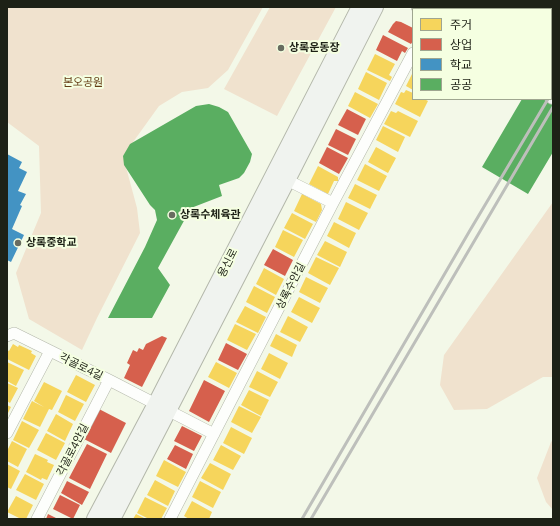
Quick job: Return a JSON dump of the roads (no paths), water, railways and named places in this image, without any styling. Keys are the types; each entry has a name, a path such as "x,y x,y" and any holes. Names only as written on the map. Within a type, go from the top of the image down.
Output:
{"main road":[{"name":"용신로","path":"112,519 162,407 360,7"},
{"name":"용신로","path":"95,519 162,407 287,180 375,7"}],"street":[{"name":"상록수안길","path":"170,519 333,203 412,55"},
{"path":"287,180 333,203"},
{"name":"각골로4길","path":"7,336 14,333 214,434"},
{"path":"7,433 50,351"},
{"name":"각골로4안길","path":"37,519 109,380"}],"railway":[{"path":"302,519 547,100"},
{"path":"311,519 553,107"}],"place":[{"name":"상록운동장","path":"281,48"},
{"name":"상록수체육관","path":"172,215"},
{"name":"상록중학교","path":"18,243"}],"park label":[{"name":"본오공원","path":"83,83"}]}
